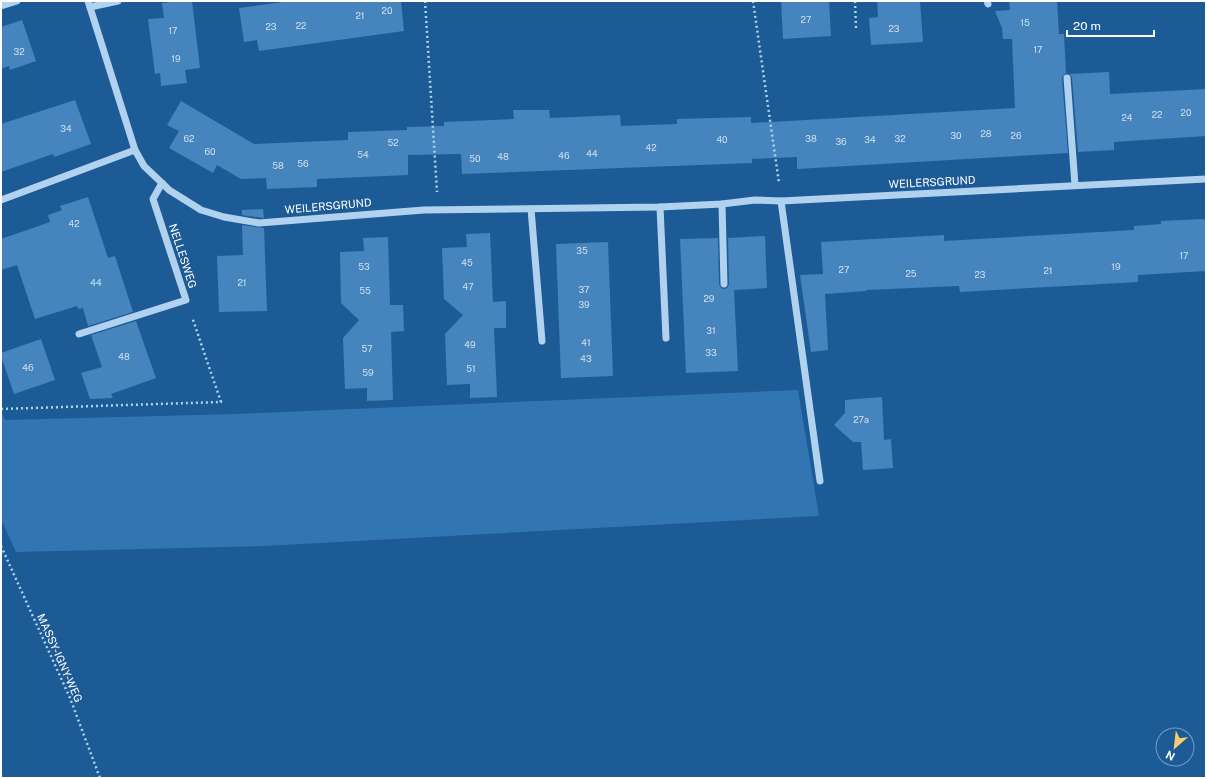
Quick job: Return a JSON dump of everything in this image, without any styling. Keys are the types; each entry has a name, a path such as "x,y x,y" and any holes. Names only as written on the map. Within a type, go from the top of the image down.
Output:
{"street":[{"path":"1,6 17,1"},
{"path":"1,200 135,150 89,4 118,1"},
{"path":"1066,78 1075,186"},
{"name":"WEILERSGRUND","path":"135,150 144,166 169,190 201,210 224,217 259,223 438,209 660,208 722,204 755,200 781,201 1206,179"},
{"name":"NELLESWEG","path":"79,334 186,300 153,199 162,183"},
{"path":"781,201 820,481"},
{"path":"722,204 724,284"},
{"path":"660,208 666,338"},
{"path":"531,209 542,341"}],"path":[{"path":"425,1 438,209"},
{"path":"753,1 781,201"},
{"path":"855,1 856,29"},
{"path":"1,409 221,402 186,300"},
{"name":"MASSY-IGNY-WEG","path":"1,546 70,698 100,778"}],"shaded area":[{"path":"798,390 819,516 264,546 16,552 1,519 1,412 5,420 235,414"}],"building":[{"path":"192,1 200,68 185,70 187,83 161,86 160,73 155,74 148,19 164,18 162,3"},
{"path":"290,1 401,1 404,31 259,51 257,40 244,42 239,8"},
{"path":"781,1 829,1 831,36 783,39"},
{"path":"877,1 920,1 923,42 871,45 869,18 878,17"},
{"path":"1009,1 1057,1 1059,34 1064,34 1066,73 1062,78 1068,153 797,169 797,157 752,159 752,163 462,174 461,154 408,155 408,175 317,179 317,187 267,189 266,178 241,179 217,165 213,173 169,148 179,131 167,125 181,101 254,144 348,140 348,132 407,130 407,127 444,126 444,122 514,119 513,110 549,110 550,118 620,115 621,126 677,124 677,119 751,117 751,123 1015,108 1012,39 1003,39 1002,28 995,11 1010,10"},
{"path":"22,20 36,61 10,70 9,66 1,69 1,27"},
{"path":"1109,72 1110,94 1206,89 1206,136 1114,142 1114,150 1078,152 1072,78 1070,74"},
{"path":"75,100 91,144 54,157 53,154 1,172 1,124"},
{"path":"88,197 108,258 115,256 133,312 88,326 83,308 78,309 77,306 35,319 17,265 1,270 1,239 50,222 48,215 62,210 60,206"},
{"path":"263,209 264,218 242,215 242,210"},
{"path":"1206,220 1206,271 1138,275 1138,282 960,292 959,286 866,290 825,294 828,350 811,352 800,275 823,274 821,242 944,235 944,241 1134,230 1134,226 1161,224 1161,221"},
{"path":"242,225 264,228 267,311 219,312 217,256 243,255"},
{"path":"490,233 493,302 506,301 506,328 494,328 497,397 470,398 470,384 447,385 445,334 463,315 444,299 442,248 467,247 466,234"},
{"path":"765,236 767,288 734,290 738,371 686,373 680,239 718,238 719,284 721,288 725,289 729,284 728,238"},
{"path":"388,237 390,305 403,305 404,331 391,332 393,400 367,401 367,388 345,389 343,338 359,320 341,303 340,252 364,251 363,238"},
{"path":"608,242 613,376 561,378 556,244"},
{"path":"136,321 156,378 111,394 113,398 90,399 81,373 102,367 91,335"},
{"path":"41,339 55,380 14,394 1,353"},
{"path":"882,397 884,440 891,439 893,468 863,470 861,442 853,442 834,425 845,413 845,400"}]}
